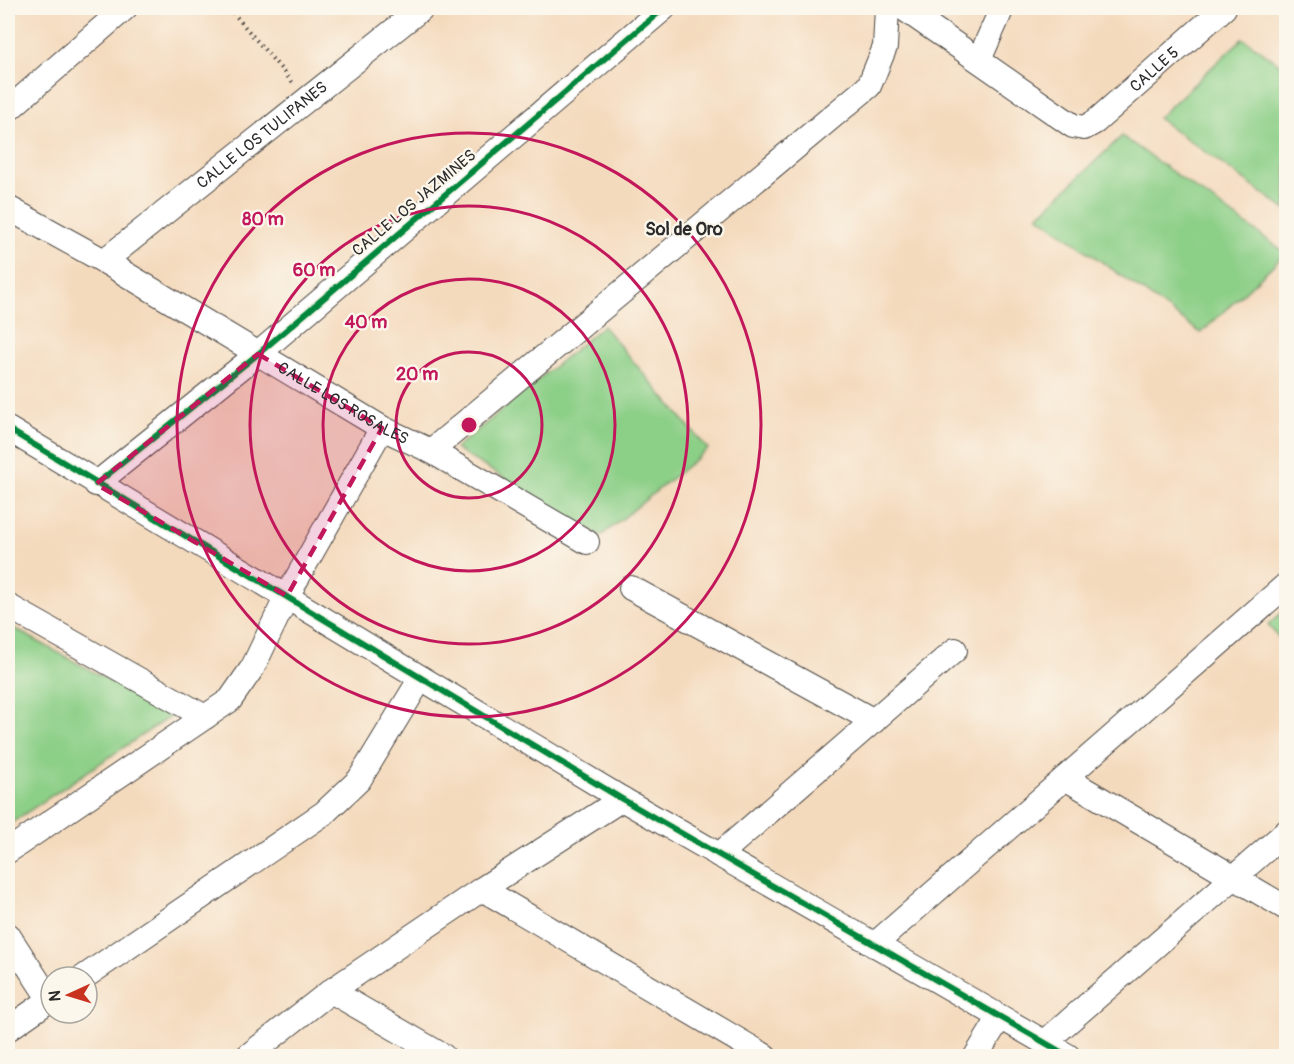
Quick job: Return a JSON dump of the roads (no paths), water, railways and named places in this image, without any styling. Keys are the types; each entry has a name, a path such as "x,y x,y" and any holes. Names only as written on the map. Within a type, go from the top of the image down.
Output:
{"street":[{"path":"8,110 125,8"},
{"name":"CALLE LOS TULIPANES","path":"104,261 422,8"},
{"name":"CALLE LOS JAZMINES","path":"96,484 258,354 664,8"},
{"path":"431,451 869,86 885,47 887,8"},
{"path":"903,8 979,60 1002,8"},
{"name":"CALLE 5","path":"979,60 1073,126 1084,128 1095,122 1224,8"},
{"name":"CALLE LOS ROSALES","path":"8,208 104,261 382,428 431,451 587,542"},
{"path":"8,851 230,700 253,667 287,596 382,428"},
{"path":"8,429 622,799 1068,1056"},
{"path":"874,945 1287,585"},
{"path":"631,588 874,721"},
{"path":"8,606 205,717"},
{"path":"719,855 956,650"},
{"path":"99,967 324,813 359,780 421,678"},
{"path":"1065,778 1287,908"},
{"path":"248,1056 331,991 482,889 622,799"},
{"path":"1044,1043 1287,832"},
{"path":"482,889 765,1056"},
{"path":"8,935 39,983"},
{"path":"331,991 443,1056"},
{"path":"8,1029 39,1008"},
{"path":"976,1056 1000,1017"}],"district":[{"name":"Sol de Oro","path":"684,229"}]}
